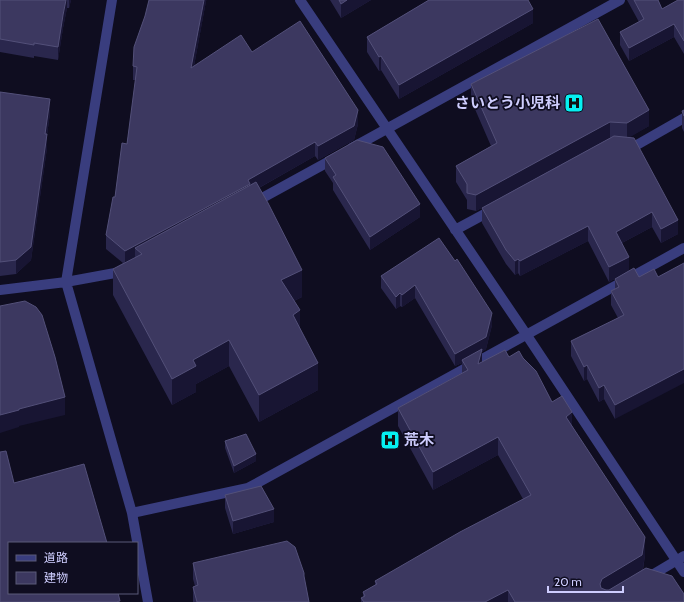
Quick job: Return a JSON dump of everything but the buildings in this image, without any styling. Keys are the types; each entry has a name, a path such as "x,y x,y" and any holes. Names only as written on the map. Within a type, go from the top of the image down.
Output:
{"street":[{"path":"112,0 66,282 132,513 137,542"},
{"path":"300,0 680,559 684,572"},
{"path":"244,208 620,0"},
{"path":"613,144 635,146 684,118"},
{"path":"455,230 503,204"},
{"path":"132,513 248,488 684,248"},
{"path":"0,290 66,282 127,271 134,268"},
{"path":"138,546 148,602"},
{"path":"638,583 680,559"}],"place":[{"name":"さいとう小児科","path":"574,103"},
{"name":"荒木","path":"390,440"}]}
